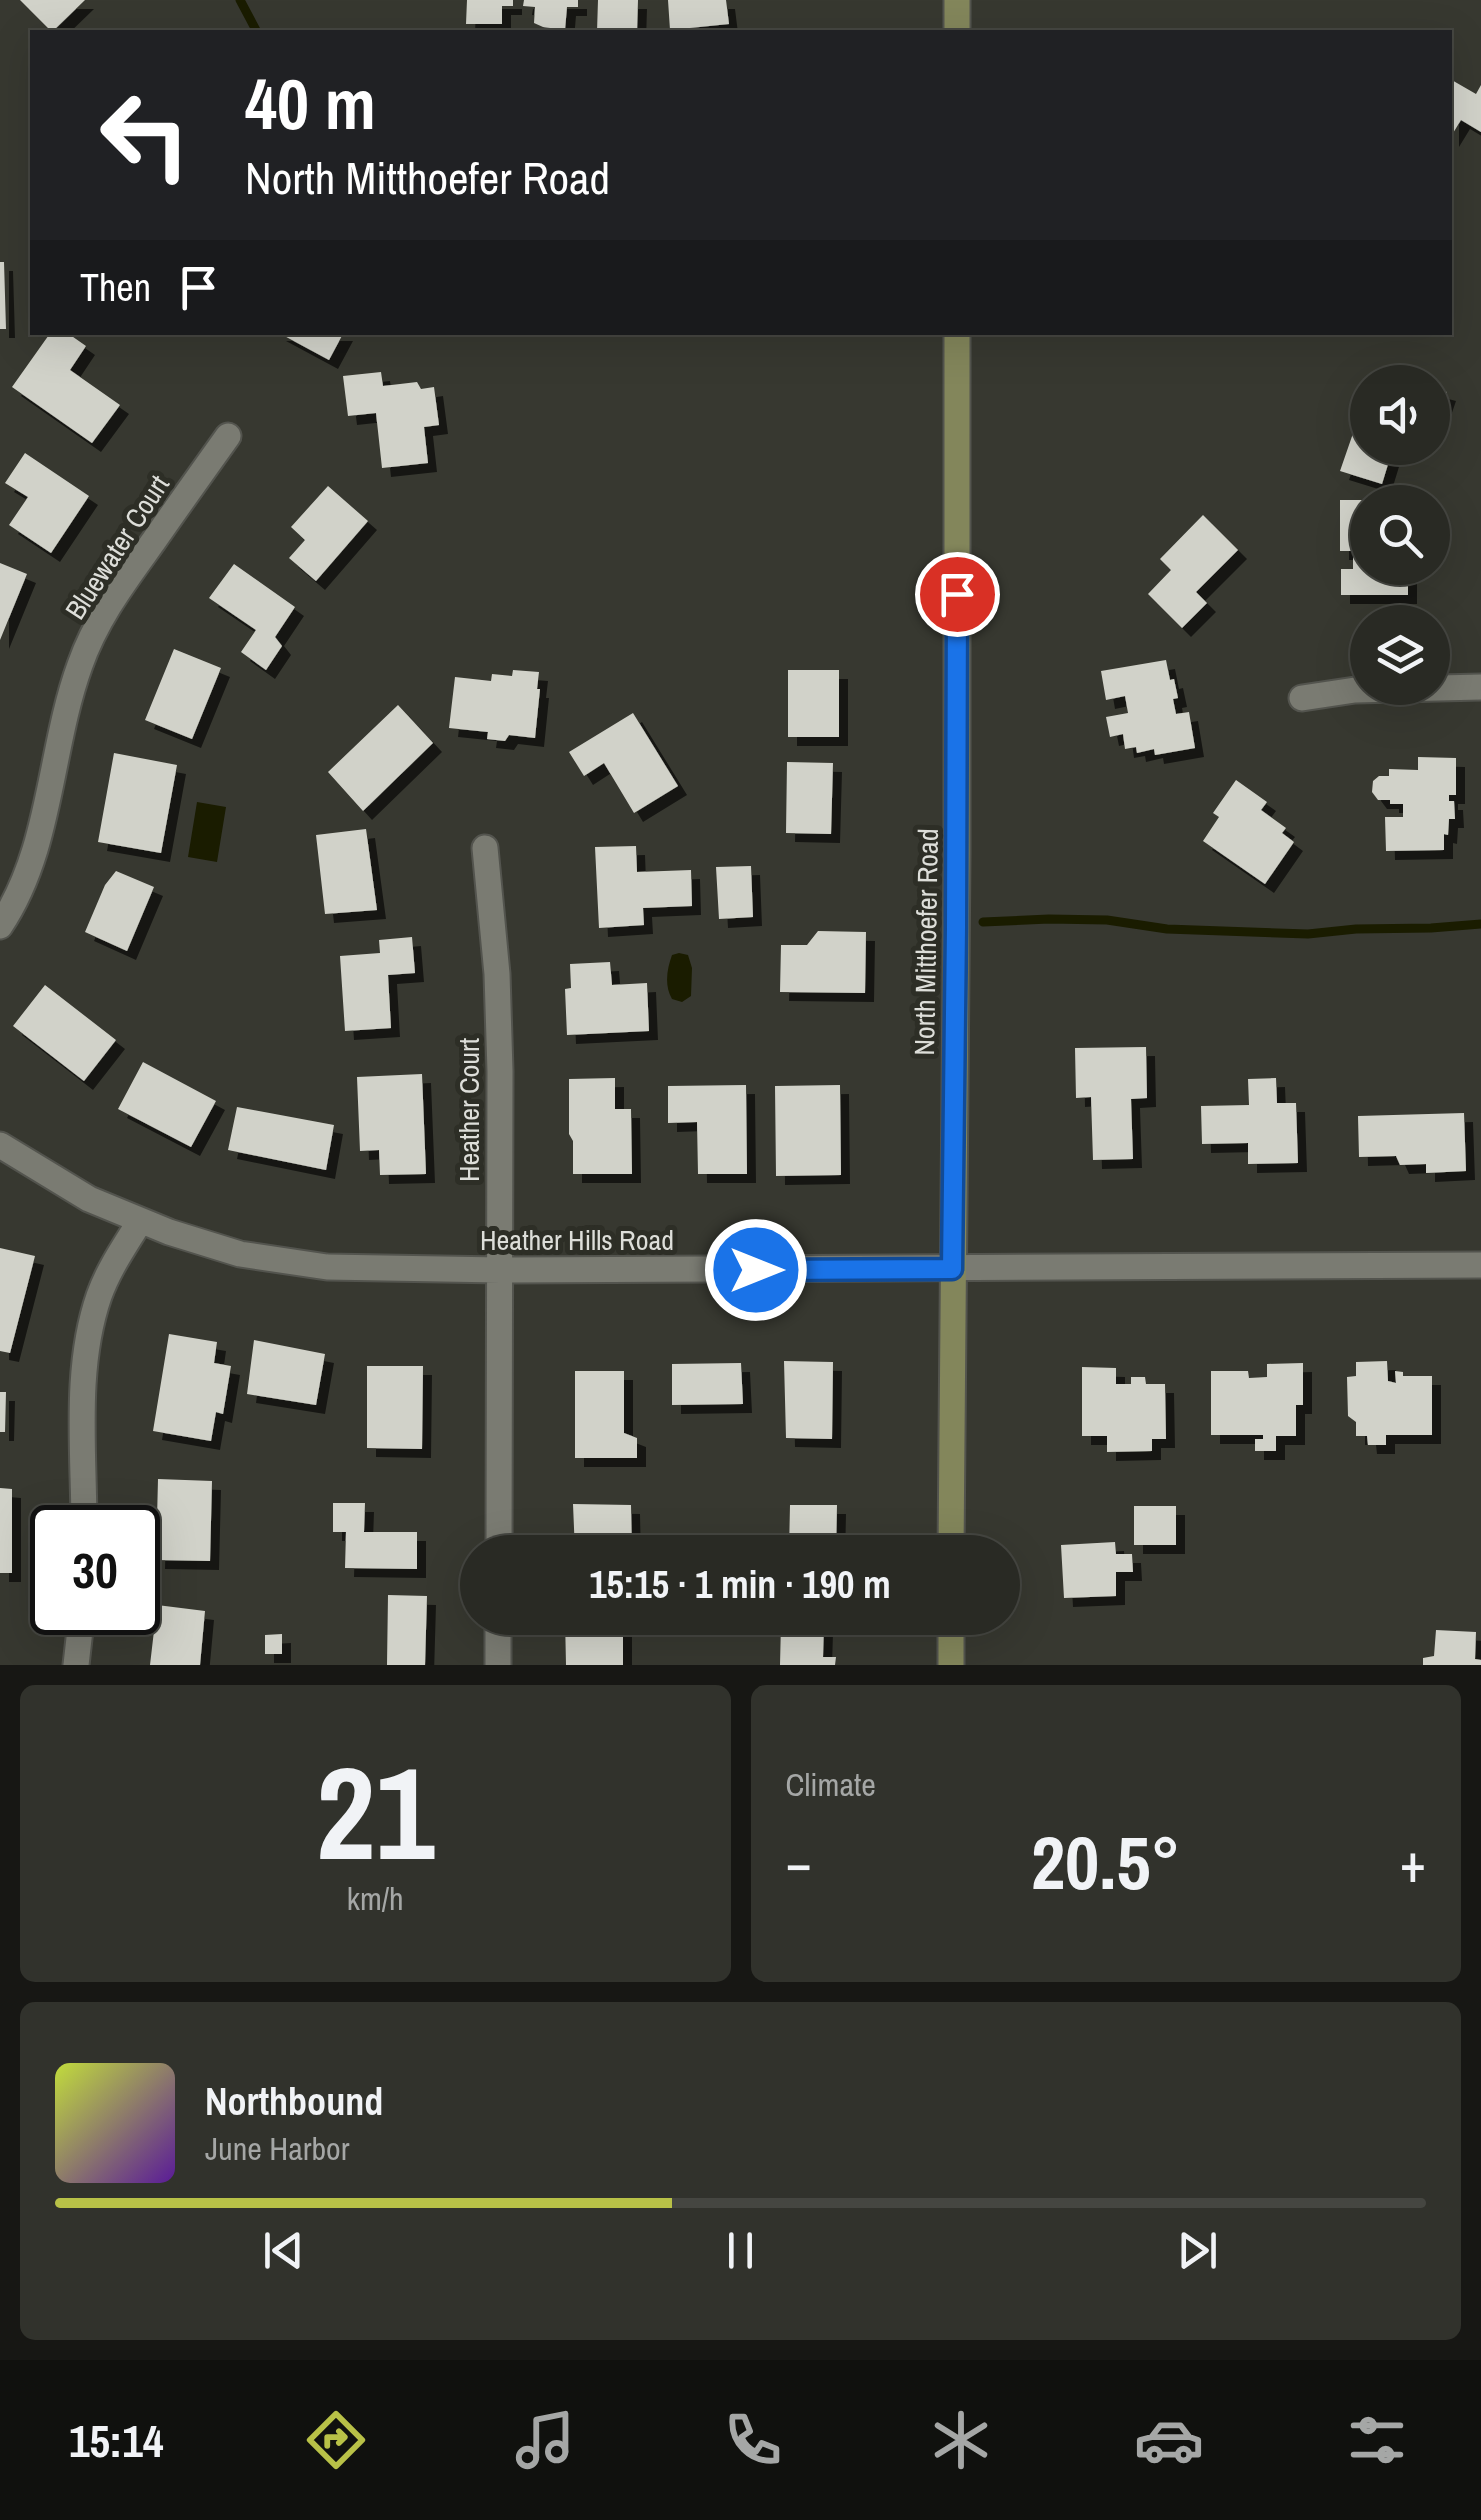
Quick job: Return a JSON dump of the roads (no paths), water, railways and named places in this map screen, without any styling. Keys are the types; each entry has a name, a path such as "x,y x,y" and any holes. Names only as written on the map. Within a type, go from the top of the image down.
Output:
{"main road":[{"path":"957,0 957,30"},
{"name":"North Mitthoefer Road","path":"952,1535 956,335"},
{"path":"951,1635 951,1665"}],"street":[{"name":"Bluewater Court","path":"0,926 32,858 71,693 102,613 228,436"},
{"path":"1302,698 1355,690 1481,687"},
{"name":"Heather Court","path":"485,848 498,995 499,1535"},
{"name":"Heather Hills Road","path":"0,1144 82,1194 182,1237 240,1254 312,1266 500,1270 1481,1265"},
{"path":"84,1505 83,1386 88,1342 98,1298 140,1220"},
{"path":"76,1665 79,1635"},
{"path":"498,1635 498,1665"}],"waterway":[{"path":"240,0 256,30"},
{"path":"983,922 1107,920 1167,929 1308,934 1481,924"}]}
